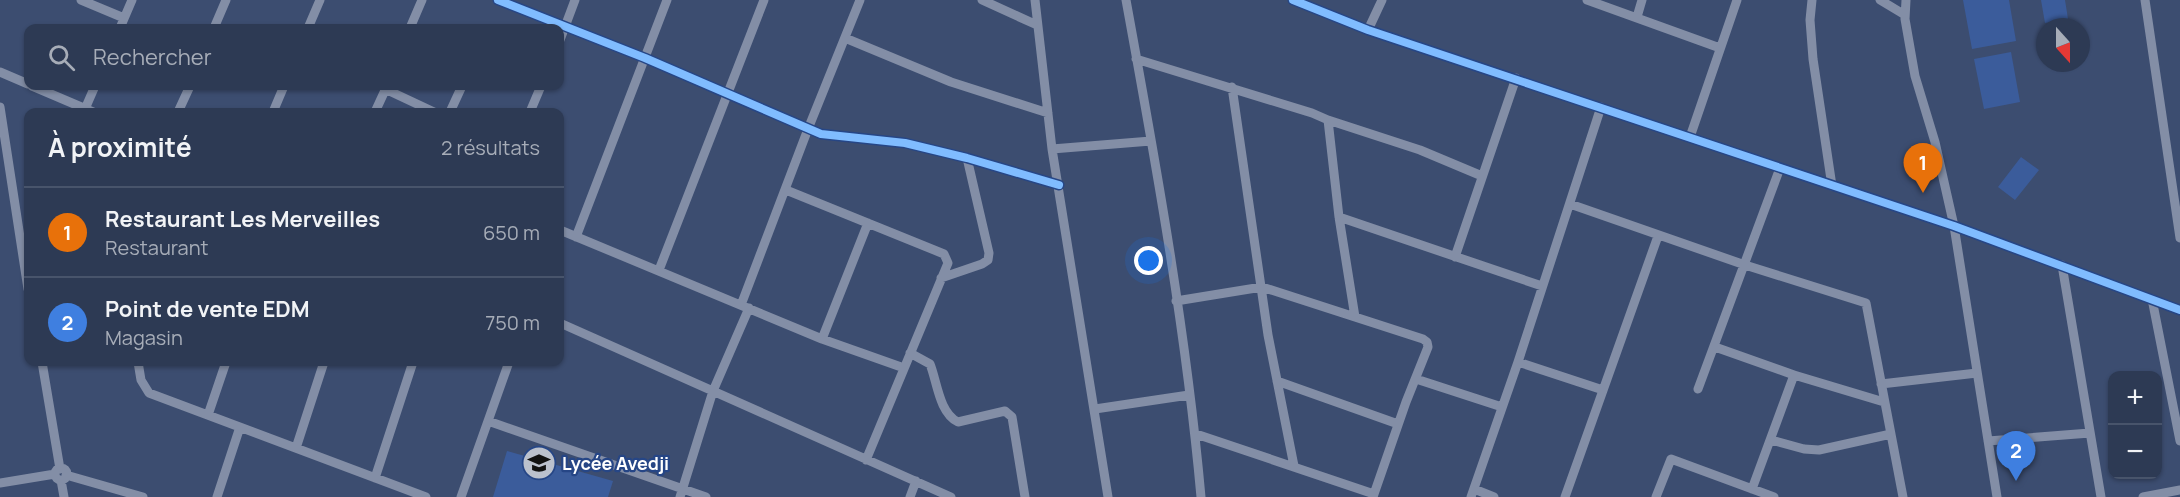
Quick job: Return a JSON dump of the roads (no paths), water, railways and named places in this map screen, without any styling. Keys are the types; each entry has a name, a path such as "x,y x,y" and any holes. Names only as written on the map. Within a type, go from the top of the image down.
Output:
{"street":[{"path":"81,0 124,18"},
{"path":"122,24 132,0"},
{"path":"216,24 226,0"},
{"path":"310,24 320,0"},
{"path":"413,24 422,0"},
{"path":"498,0 558,24"},
{"path":"575,0 565,27 645,58 821,134 905,143 967,158 1059,186"},
{"path":"576,237 667,0"},
{"path":"659,270 764,0"},
{"path":"681,493 713,391 808,129 860,0"},
{"path":"982,0 1037,25"},
{"path":"1033,0 1052,149 1108,497"},
{"path":"1126,0 1176,301 1196,434 1201,497"},
{"path":"1293,0 1368,30 1954,226 2180,310"},
{"path":"1368,30 1382,0"},
{"path":"1587,0 1720,48"},
{"path":"1637,17 1642,0"},
{"path":"1690,137 1737,0"},
{"path":"1812,0 1810,20 1813,59 1832,186"},
{"path":"1881,0 1905,15"},
{"path":"1906,0 1905,15 1915,76 1935,142 1954,226 1997,497"},
{"path":"2145,0 2180,238"},
{"path":"845,38 951,82 1048,113"},
{"path":"1136,59 1312,112 1328,120 1420,150 1482,176"},
{"path":"0,72 24,82"},
{"path":"1455,257 1516,78"},
{"path":"1232,87 1268,335 1294,466"},
{"path":"41,90 82,108"},
{"path":"90,108 94,90"},
{"path":"180,108 188,90"},
{"path":"275,108 282,90"},
{"path":"377,108 385,90"},
{"path":"392,90 426,108"},
{"path":"452,108 460,90"},
{"path":"532,108 539,90"},
{"path":"0,107 24,252"},
{"path":"1494,497 1473,493 1601,107"},
{"path":"1328,120 1339,217 1355,317"},
{"path":"1052,149 1151,141"},
{"path":"941,278 988,260 989,253 967,158"},
{"path":"1698,389 1780,168"},
{"path":"786,190 944,254 948,263 866,460"},
{"path":"1570,204 1658,236 1866,303 1903,497"},
{"path":"1339,217 1542,286"},
{"path":"822,339 868,223"},
{"path":"564,232 822,339 904,368"},
{"path":"1565,497 1658,236"},
{"path":"2062,266 2101,497"},
{"path":"1176,301 1262,287 1423,339 1427,342 1428,347 1373,495 1196,434"},
{"path":"2152,299 2180,441"},
{"path":"564,325 951,497"},
{"path":"1715,347 1794,375 1884,402"},
{"path":"910,353 930,364 945,407 951,418 957,422 1005,411 1010,412 1024,497"},
{"path":"1518,362 1603,390"},
{"path":"43,366 64,497"},
{"path":"139,366 141,380 149,393 426,497"},
{"path":"208,415 225,366"},
{"path":"296,448 323,366"},
{"path":"375,478 412,366"},
{"path":"461,497 508,366"},
{"path":"1881,384 1977,373"},
{"path":"1752,489 1794,375"},
{"path":"1416,379 1502,407"},
{"path":"1277,381 1398,424"},
{"path":"1095,409 1189,395"},
{"path":"488,422 681,493 706,497"},
{"path":"217,497 240,427"},
{"path":"1989,441 2090,433"},
{"path":"1771,440 1804,449 1819,450 1891,434"},
{"path":"1656,497 1671,459 1774,497"},
{"path":"0,483 60,474 143,497"},
{"path":"910,497 916,481"},
{"path":"2143,497 2180,490"}],"place":[{"name":"Restaurant Les Merveilles","path":"1923,193"},
{"name":"Lycée Avedji","path":"539,463"},
{"name":"Point de vente EDM","path":"2016,481"}]}
